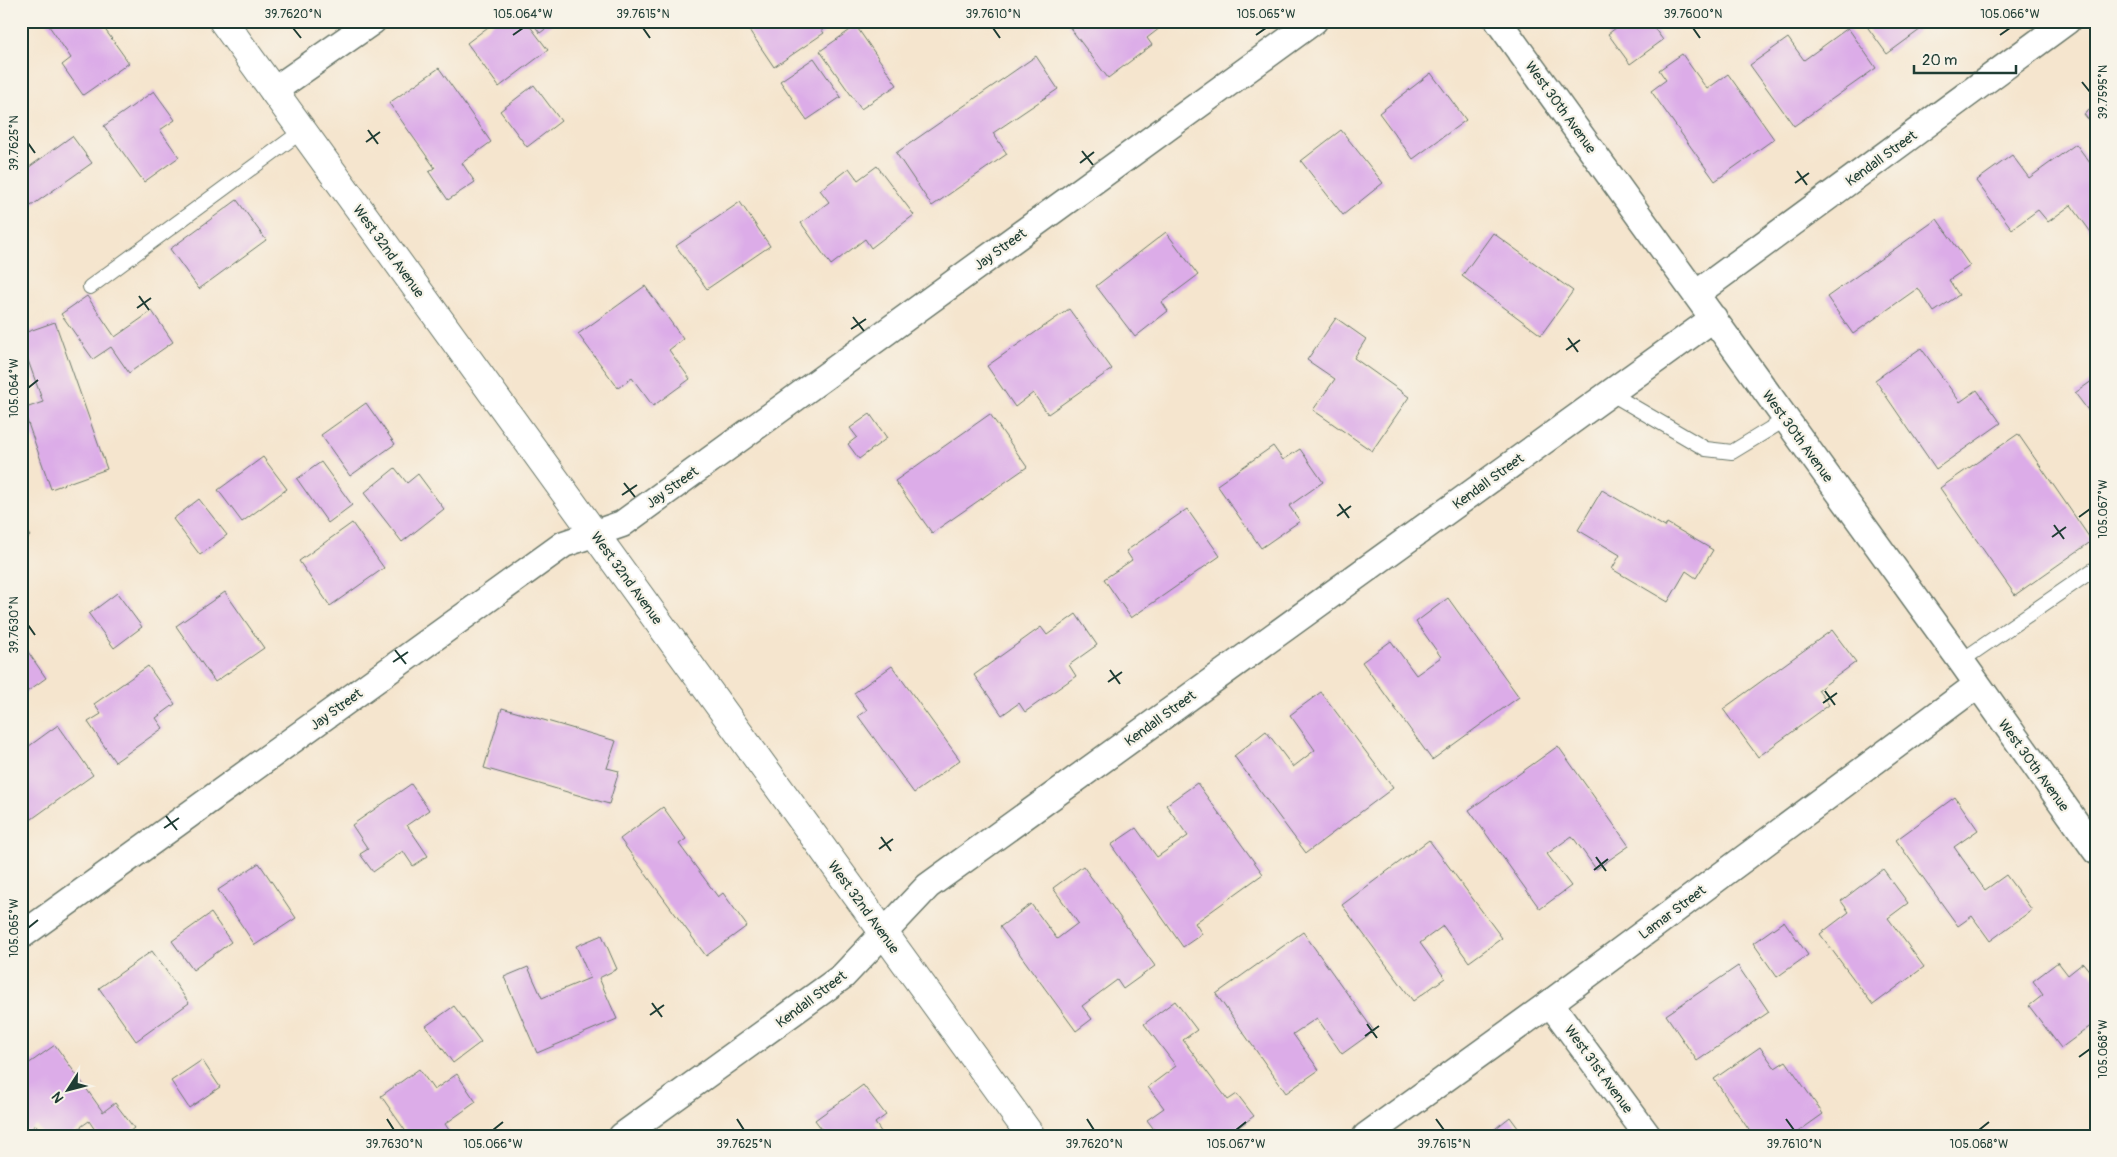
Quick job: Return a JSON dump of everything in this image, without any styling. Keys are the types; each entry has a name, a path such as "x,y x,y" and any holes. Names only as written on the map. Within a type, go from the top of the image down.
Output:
{"street":[{"name":"West 32nd Avenue","path":"223,21 1031,1136"},
{"path":"273,91 373,21"},
{"name":"Jay Street","path":"21,936 564,544 622,524 1314,21"},
{"name":"West 30th Avenue","path":"1498,21 1714,318 2096,851"},
{"name":"Kendall Street","path":"1696,294 2067,21"},
{"name":"Kendall Street","path":"622,1136 843,976 928,886 1714,318"},
{"name":"Lamar Street","path":"1366,1136 1550,1003 1977,685"},
{"name":"West 31st Avenue","path":"1550,1003 1648,1136"}],"lane":[{"path":"90,287 302,131"},
{"path":"1610,393 1706,449 1732,452 1786,419"},
{"path":"1961,661 2096,568"}],"building":[{"path":"50,21 99,21 129,63 83,95 62,65 71,58 47,23"},
{"path":"496,21 526,21 548,50 499,87 467,43"},
{"path":"531,21 556,21 540,33"},
{"path":"743,21 815,21 824,33 774,67"},
{"path":"1073,21 1169,21 1147,38 1152,45 1108,78 1068,25"},
{"path":"1625,21 1649,21 1663,40 1630,64 1608,34"},
{"path":"1863,21 1932,21 1887,54"},
{"path":"856,26 897,85 861,109 820,51"},
{"path":"1848,28 1876,68 1794,126 1750,65 1788,38 1804,60"},
{"path":"1682,54 1707,89 1728,74 1774,139 1715,181 1651,91 1666,80 1659,70"},
{"path":"1036,56 1058,89 993,133 1007,154 932,206 896,153"},
{"path":"814,58 841,97 807,120 780,81"},
{"path":"439,68 491,142 462,163 475,182 448,200 429,172 435,168 389,103"},
{"path":"1431,73 1466,120 1413,159 1379,113"},
{"path":"534,85 561,121 527,147 500,111"},
{"path":"154,91 175,120 160,130 179,157 144,182 104,126"},
{"path":"2096,105 2096,130 2084,114"},
{"path":"1341,130 1383,183 1343,215 1301,161"},
{"path":"72,136 92,163 31,206 21,193 21,173"},
{"path":"2076,144 2096,171 2096,239 2071,205 2048,222 2038,210 2012,229 1976,181 2012,155 2029,178"},
{"path":"877,166 914,215 871,248 865,239 831,265 801,223 829,202 820,190 849,168 858,180"},
{"path":"237,200 266,240 199,289 170,249"},
{"path":"740,202 770,246 707,289 676,246"},
{"path":"1937,219 1970,266 1949,280 1959,295 1934,312 1918,288 1853,334 1827,297"},
{"path":"1166,232 1198,275 1162,302 1168,311 1135,337 1096,286"},
{"path":"1493,233 1573,291 1541,335 1462,276"},
{"path":"645,286 683,339 669,350 690,379 653,406 632,378 618,388 578,334"},
{"path":"87,296 115,337 152,311 173,342 129,373 111,347 93,359 61,314"},
{"path":"1069,309 1112,369 1048,414 1033,393 1015,407 987,366"},
{"path":"1336,318 1366,339 1354,358 1409,397 1372,451 1313,410 1335,379 1307,360"},
{"path":"55,322 107,469 51,489 23,409 43,402 21,341 21,334"},
{"path":"1921,348 1960,402 1977,390 2001,423 1936,469 1875,380"},
{"path":"2096,378 2096,421 2075,393"},
{"path":"366,403 395,444 350,476 321,435"},
{"path":"870,414 887,438 859,459 848,444 857,437 850,428"},
{"path":"990,414 1027,467 932,533 895,481"},
{"path":"2018,434 2092,541 2015,595 1940,488"},
{"path":"1273,446 1283,460 1300,449 1323,482 1289,506 1300,521 1261,548 1217,485"},
{"path":"263,457 287,489 242,522 218,490"},
{"path":"321,462 352,505 328,523 297,479"},
{"path":"395,468 407,483 418,474 444,509 402,542 364,493"},
{"path":"1602,490 1665,527 1667,523 1713,550 1696,578 1686,571 1668,602 1612,569 1620,555 1578,530"},
{"path":"199,499 227,535 200,555 173,519"},
{"path":"1187,509 1220,556 1131,618 1104,579 1132,560 1126,551"},
{"path":"352,523 384,568 330,606 299,561"},
{"path":"21,524 30,536 21,543"},
{"path":"225,592 264,648 215,682 176,626"},
{"path":"117,593 142,627 114,648 89,614"},
{"path":"1448,598 1519,697 1432,760 1362,662 1391,641 1416,675 1441,657 1416,622"},
{"path":"1076,614 1097,645 1069,665 1076,676 1025,712 1019,703 1002,715 974,675 1041,627 1047,635"},
{"path":"1832,630 1856,662 1818,690 1829,705 1758,757 1723,709"},
{"path":"24,646 46,678 21,696 21,648"},
{"path":"148,666 175,704 156,718 163,728 115,762 88,722 101,714 94,704"},
{"path":"892,666 960,760 914,793 858,716 867,710 854,693"},
{"path":"1321,692 1393,788 1306,853 1234,756 1266,731 1293,767 1315,750 1290,715"},
{"path":"502,708 616,741 607,768 619,771 609,804 484,768"},
{"path":"58,725 93,775 29,821 21,810 21,752"},
{"path":"1558,746 1629,846 1596,869 1572,836 1547,854 1571,886 1540,909 1469,810"},
{"path":"1197,783 1263,874 1195,923 1202,934 1183,947 1111,845 1136,828 1157,857 1188,836 1166,805"},
{"path":"411,784 429,810 407,825 428,856 413,866 403,851 373,872 360,854 368,849 352,825"},
{"path":"1955,797 1978,830 1954,847 1985,890 2006,875 2032,910 1990,941 1972,916 1958,926 1896,840"},
{"path":"663,807 686,839 679,844 718,897 723,893 747,926 706,956 620,839"},
{"path":"1429,840 1502,938 1469,962 1443,926 1420,943 1445,978 1413,1001 1342,905"},
{"path":"259,863 296,918 255,945 218,890"},
{"path":"1083,866 1155,966 1123,989 1117,980 1082,1006 1092,1019 1076,1031 1000,927 1031,904 1057,939 1078,923 1053,888"},
{"path":"1883,869 1908,903 1888,918 1924,967 1873,1005 1820,934 1849,912 1841,901"},
{"path":"211,913 231,942 193,970 172,941"},
{"path":"1784,921 1808,955 1777,977 1753,943"},
{"path":"1303,932 1374,1031 1342,1054 1317,1018 1293,1034 1319,1070 1286,1093 1216,994"},
{"path":"602,935 617,969 599,978 617,1019 537,1053 504,977 528,967 542,998 590,978 576,946"},
{"path":"152,951 189,1003 136,1041 99,988"},
{"path":"2058,962 2068,975 2083,963 2096,979 2096,1022 2061,1048 2029,1006 2043,995 2033,981"},
{"path":"1738,966 1769,1012 1697,1061 1666,1015"},
{"path":"1175,1001 1197,1030 1183,1040 1228,1100 1237,1094 1254,1116 1227,1136 1159,1136 1147,1120 1164,1108 1148,1087 1176,1066 1144,1024"},
{"path":"454,1006 481,1042 453,1063 426,1026"},
{"path":"55,1045 103,1112 115,1103 134,1128 124,1136 99,1136 89,1121 68,1136 44,1136 36,1125 28,1131 21,1122 21,1082 25,1080 21,1074 21,1069"},
{"path":"1760,1047 1775,1068 1786,1061 1823,1114 1792,1136 1753,1136 1714,1079"},
{"path":"202,1060 220,1087 189,1108 171,1081"},
{"path":"419,1069 434,1090 457,1074 476,1102 445,1124 453,1136 409,1136 381,1096"},
{"path":"863,1085 886,1115 875,1123 884,1136 827,1136 815,1120"},
{"path":"1510,1117 1524,1136 1486,1136"}]}
